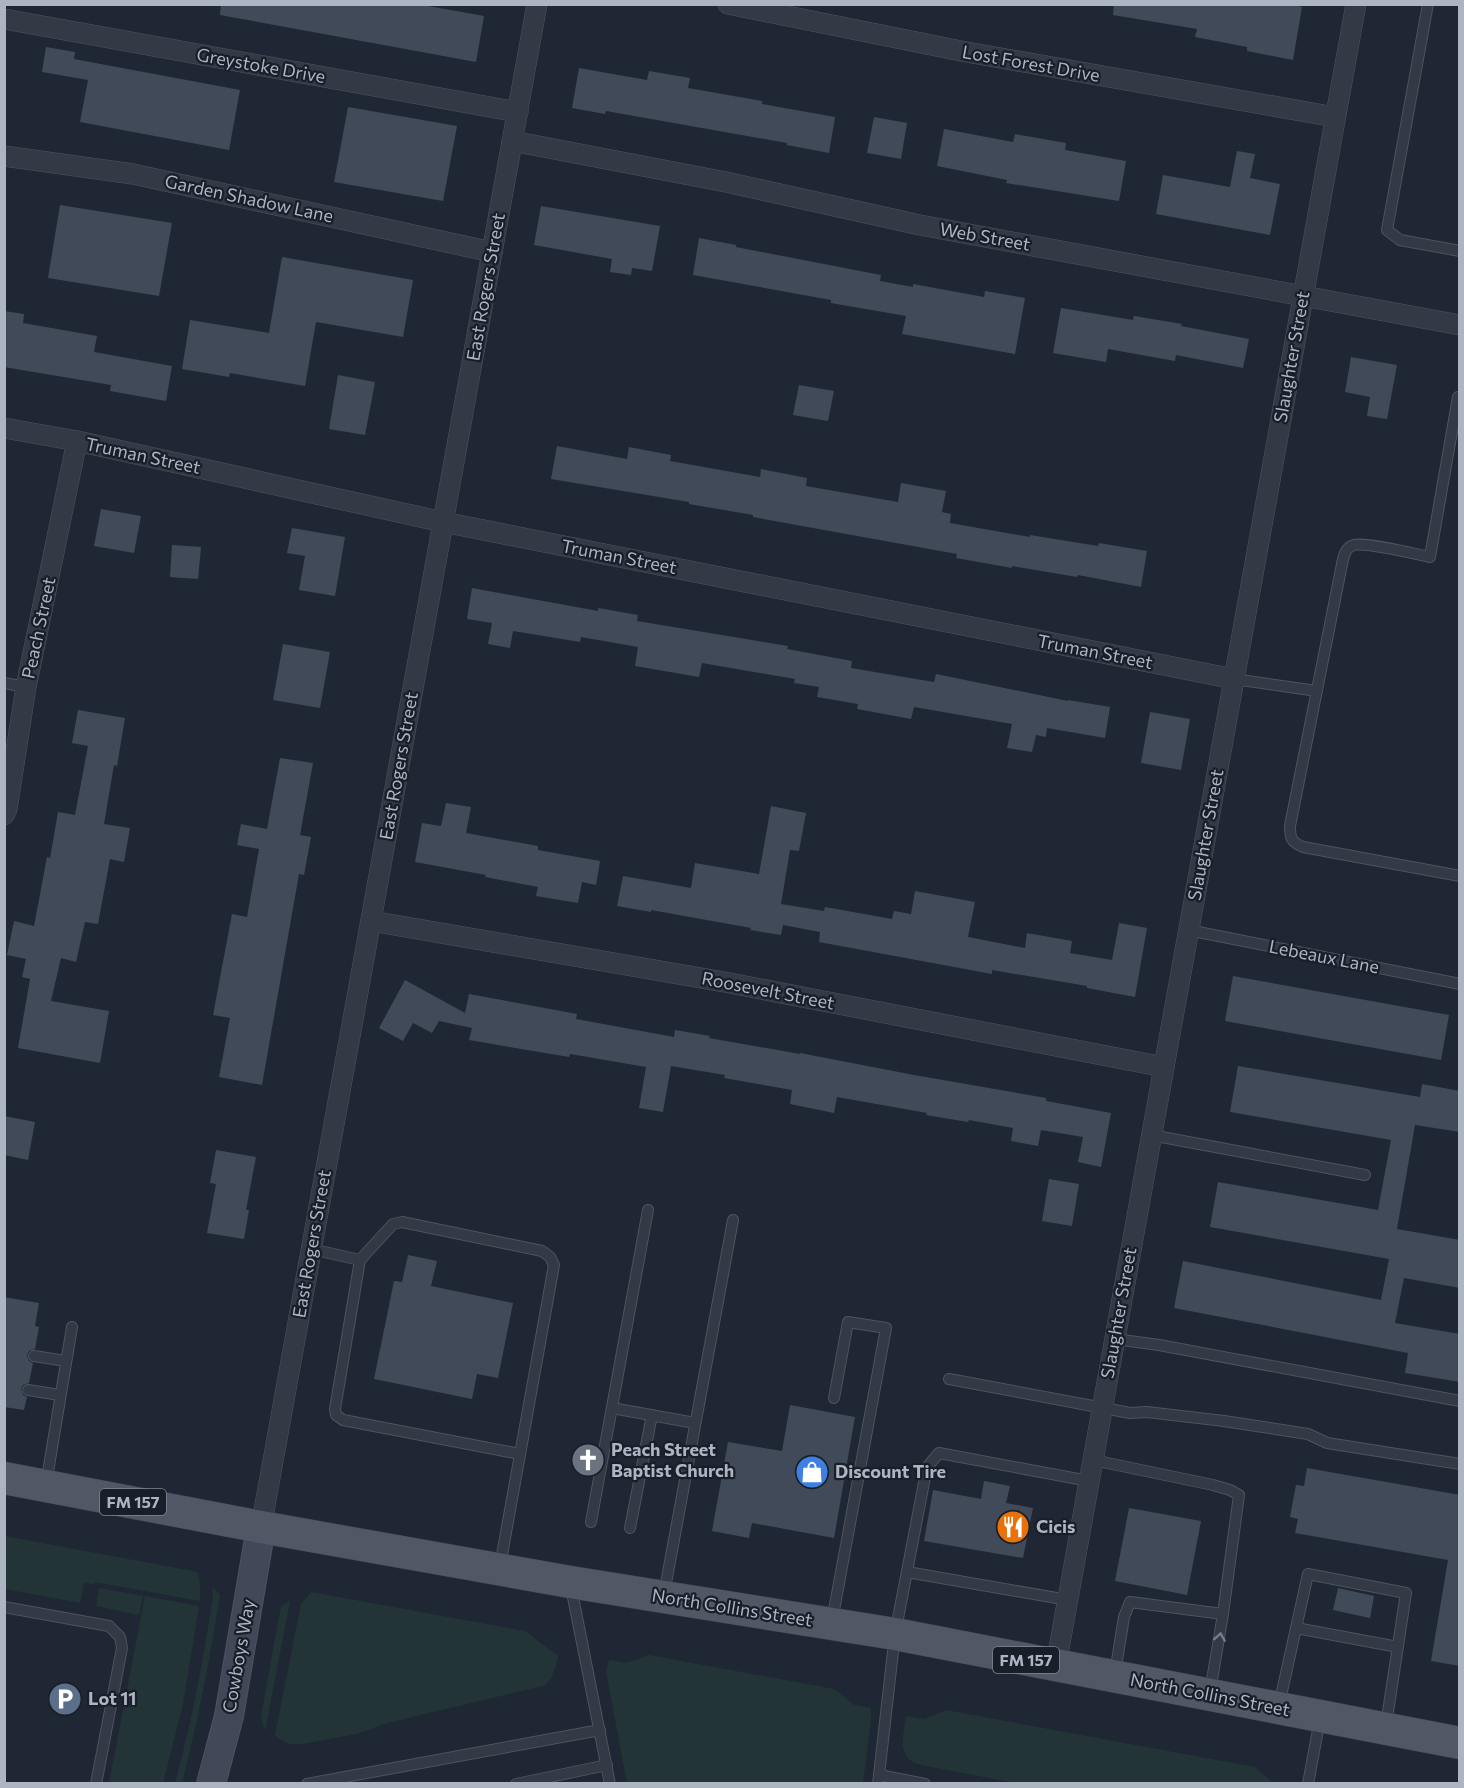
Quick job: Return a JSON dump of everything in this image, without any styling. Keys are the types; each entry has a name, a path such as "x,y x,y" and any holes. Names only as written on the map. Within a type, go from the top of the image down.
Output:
{"main road":[{"name":"North Collins Street","path":"4,1478 499,1570 895,1634 1460,1743"}],"street":[{"name":"East Rogers Street","path":"261,1527 537,4"},
{"name":"Lost Forest Drive","path":"728,4 961,51 1335,117"},
{"name":"Slaughter Street","path":"1056,1665 1356,4"},
{"name":"Greystoke Drive","path":"4,19 518,112"},
{"name":"Web Street","path":"512,141 726,182 920,225 1460,325"},
{"name":"Garden Shadow Lane","path":"4,156 133,174 492,252"},
{"name":"Truman Street","path":"4,428 77,441 443,522 1234,679"},
{"name":"Peach Street","path":"4,814 7,809 26,687 77,441"},
{"name":"Roosevelt Street","path":"371,921 730,983 1164,1067"},
{"name":"Cowboys Way","path":"212,1784 229,1716 261,1527"}],"lane":[{"path":"1428,4 1387,230 1400,240 1460,251"},
{"path":"1459,395 1430,557 1365,545 1354,545 1346,550 1290,826 1290,837 1294,843 1303,847 1460,876"},
{"path":"1234,679 1317,692"},
{"path":"4,683 26,687"},
{"name":"Lebeaux Lane","path":"1188,930 1460,984"},
{"path":"1151,1135 1365,1175"},
{"path":"591,1522 648,1210"},
{"path":"663,1598 733,1220"},
{"path":"499,1570 520,1454 554,1265 550,1257 542,1251 402,1222 393,1224 360,1260 335,1409 336,1415 343,1420 520,1454"},
{"path":"311,1249 360,1260"},
{"path":"831,1624 886,1328 848,1322 834,1398"},
{"path":"46,1486 72,1328"},
{"path":"1115,1339 1159,1345 1460,1401"},
{"path":"34,1356 66,1361"},
{"path":"949,1379 1130,1413 1147,1412 1287,1430 1308,1434 1327,1443 1460,1464"},
{"path":"28,1390 60,1395"},
{"path":"612,1408 695,1423"},
{"path":"630,1528 652,1415"},
{"path":"924,1784 878,1779 895,1634 927,1467 939,1453 1089,1481"},
{"path":"1093,1460 1213,1485 1239,1495 1210,1695"},
{"path":"907,1572 1068,1599"},
{"path":"1278,1708 1308,1574 1395,1590 1406,1593 1385,1728"},
{"path":"570,1582 610,1784"},
{"path":"1114,1677 1124,1617 1131,1602 1223,1614"},
{"path":"4,1607 109,1626 120,1636 122,1648 96,1784"},
{"path":"1296,1628 1398,1647"},
{"path":"1308,1784 1320,1716"},
{"path":"309,1783 600,1730"},
{"path":"516,1784 607,1766"}],"shaded area":[{"path":"5,1536 198,1572 200,1601 95,1582 94,1584 84,1583 80,1603 5,1589"},
{"path":"213,1587 220,1595 203,1689 182,1783 175,1783 197,1691"},
{"path":"99,1588 143,1596 139,1615 96,1606"},
{"path":"311,1592 525,1631 558,1656 555,1669 550,1680 543,1686 387,1723 357,1734 302,1744 289,1744 275,1735 301,1604"},
{"path":"145,1596 199,1606 183,1704 163,1783 109,1783"},
{"path":"290,1601 265,1731 261,1716 281,1606"},
{"path":"649,1655 834,1689 854,1705 871,1708 863,1783 627,1783 606,1673 609,1660 626,1663"},
{"path":"946,1710 1255,1767 1273,1783 1015,1783 916,1764 906,1755 904,1749 906,1716 924,1719"}],"building":[{"path":"221,4 417,4 484,16 476,62 220,15"},
{"path":"1114,4 1290,4 1302,7 1293,60 1247,51 1247,47 1195,37 1197,29 1113,15"},
{"path":"46,47 75,52 74,59 240,90 229,150 80,122 88,80 42,72"},
{"path":"579,68 647,80 649,71 690,78 688,88 835,117 829,153 787,145 787,143 606,111 605,114 572,108"},
{"path":"348,107 457,126 443,201 334,182"},
{"path":"874,117 907,123 901,159 867,153"},
{"path":"944,129 1013,142 1015,134 1066,143 1065,150 1126,161 1119,201 1006,183 1007,180 937,166"},
{"path":"1237,151 1255,154 1250,178 1280,184 1270,235 1156,214 1163,175 1230,187"},
{"path":"60,205 172,223 159,296 48,278"},
{"path":"541,206 660,226 652,271 632,268 631,275 610,272 612,259 534,245"},
{"path":"699,238 881,275 880,281 913,287 913,284 984,297 985,291 1025,298 1015,354 902,334 906,316 693,275"},
{"path":"282,257 413,280 403,337 316,322 305,386 230,373 229,377 182,369 190,320 269,333"},
{"path":"1061,308 1133,320 1134,316 1249,339 1243,368 1176,355 1175,361 1108,349 1106,362 1053,353"},
{"path":"4,311 24,314 23,323 97,336 94,352 172,366 166,401 110,391 111,385 4,367"},
{"path":"1351,357 1397,365 1387,419 1367,416 1370,397 1345,392"},
{"path":"338,375 375,382 365,435 329,429"},
{"path":"799,385 834,391 828,421 793,415"},
{"path":"557,446 627,459 629,447 671,455 670,461 760,477 761,469 807,478 806,486 898,502 901,483 946,491 942,512 951,514 950,523 1030,537 1030,535 1098,546 1099,543 1147,551 1141,587 1078,575 1077,577 1012,566 1012,568 956,558 957,554 753,517 753,515 689,504 689,502 551,479"},
{"path":"101,509 141,516 134,553 94,546"},
{"path":"292,528 345,537 335,596 299,590 305,556 287,553"},
{"path":"172,545 201,547 198,579 170,577"},
{"path":"472,588 598,611 598,608 638,615 637,621 788,646 787,649 852,661 851,668 934,682 936,674 1068,701 1110,707 1105,738 1047,728 1046,737 1036,735 1032,752 1007,748 1012,724 914,707 911,719 857,709 858,704 817,697 819,687 794,683 795,679 702,663 699,677 635,666 638,647 581,637 580,642 513,631 510,648 488,644 492,623 467,619"},
{"path":"283,644 330,652 320,708 273,700"},
{"path":"78,710 125,718 104,824 130,828 124,862 110,859 98,924 85,922 76,962 61,958 51,1001 109,1011 100,1063 18,1048 30,979 22,977 26,959 7,955 14,921 34,926 58,812 75,815 88,746 72,743"},
{"path":"1150,712 1190,719 1181,770 1141,763"},
{"path":"280,758 313,763 300,835 311,837 304,875 299,874 262,1085 219,1077 230,1018 213,1015 232,914 247,917 259,849 237,845 241,824 267,829"},
{"path":"446,803 471,807 466,833 538,846 538,850 600,861 596,885 582,882 578,903 536,896 538,887 415,862 422,823 441,826"},
{"path":"771,806 806,813 799,851 790,850 781,904 824,911 825,907 892,919 894,911 911,914 915,891 975,902 968,937 1025,948 1027,933 1072,941 1070,953 1112,960 1119,923 1147,928 1135,997 1087,988 1087,986 992,970 992,974 819,942 820,932 783,925 781,935 651,910 651,912 617,906 623,876 691,888 695,863 759,874"},
{"path":"1233,976 1449,1015 1441,1060 1225,1021"},
{"path":"405,980 465,1013 469,994 577,1014 576,1019 674,1037 675,1030 710,1036 709,1038 1046,1098 1046,1101 1111,1113 1101,1167 1078,1162 1083,1137 1041,1130 1038,1146 1011,1141 1013,1128 926,1115 927,1113 837,1097 834,1113 790,1104 792,1090 671,1066 663,1112 639,1108 646,1067 469,1040 472,1028 439,1021 432,1033 413,1023 403,1041 379,1028"},
{"path":"1238,1066 1420,1097 1422,1084 1460,1091 1460,1132 1415,1125 1397,1229 1460,1240 1460,1288 1404,1278 1395,1323 1460,1334 1460,1382 1405,1373 1408,1353 1174,1308 1183,1261 1381,1300 1389,1259 1210,1227 1218,1182 1378,1210 1391,1140 1230,1112"},
{"path":"4,1116 35,1122 28,1160 4,1155"},
{"path":"216,1150 256,1157 246,1210 249,1210 244,1239 207,1233 216,1184 210,1183"},
{"path":"1049,1179 1079,1184 1072,1226 1042,1221"},
{"path":"408,1255 437,1261 431,1286 513,1303 498,1378 477,1374 472,1399 374,1379 394,1281 402,1282"},
{"path":"4,1297 39,1303 35,1326 39,1327 35,1349 29,1351 27,1355 29,1361 33,1363 29,1383 23,1385 21,1389 23,1395 27,1397 24,1410 4,1407"},
{"name":"Discount Tire","path":"790,1405 855,1417 834,1538 752,1523 749,1538 712,1531 728,1442 782,1451"},
{"path":"1307,1468 1460,1495 1460,1666 1431,1661 1448,1560 1295,1533 1298,1519 1290,1517 1296,1485 1304,1486"},
{"path":"984,1481 1010,1486 1006,1503 1033,1508 1023,1558 924,1541 933,1490 981,1499"},
{"path":"1129,1508 1201,1521 1187,1595 1115,1581"},
{"path":"1338,1588 1374,1596 1370,1618 1333,1610"}],"place":[{"name":"Peach Street Baptist Church","path":"588,1460"},
{"name":"Discount Tire","path":"812,1472"},
{"name":"Cicis","path":"1013,1527"},
{"name":"Lot 11","path":"65,1699"}]}
